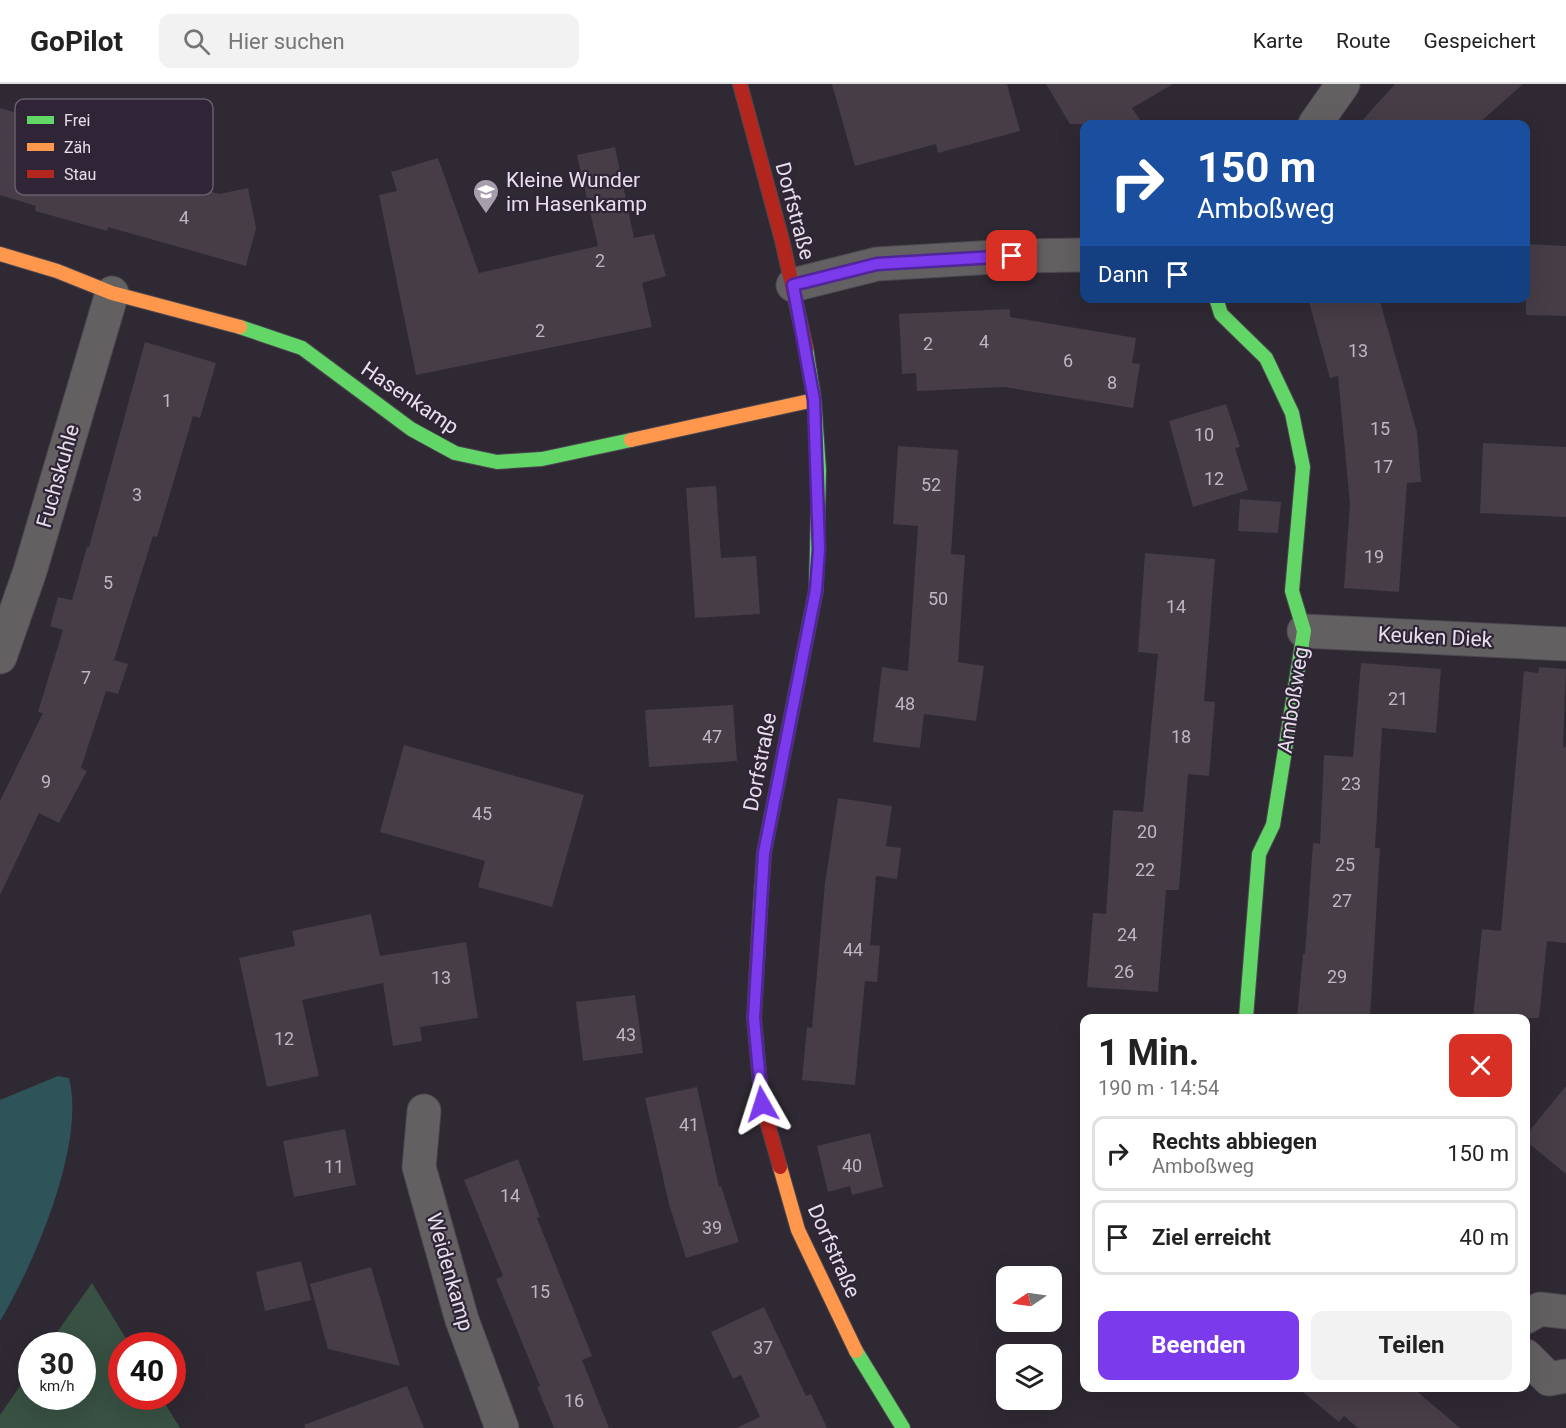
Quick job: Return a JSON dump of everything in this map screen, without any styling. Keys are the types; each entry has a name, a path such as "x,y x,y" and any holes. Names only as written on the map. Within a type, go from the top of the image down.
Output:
{"street":[{"name":"Dorfstraße","path":"740,84 793,285 814,400 819,549 816,590 764,853 754,1018 762,1104 798,1230 860,1359 903,1428"},
{"path":"1318,120 1343,84"},
{"name":"Hasenkamp","path":"0,254 112,293 257,332 302,348 411,429 455,453 497,462 542,459 814,400"},
{"path":"793,285 877,264 1012,256 1080,255"},
{"name":"Fuchskuhle","path":"0,657 30,571 112,293"},
{"name":"Amboßweg","path":"1218,303 1221,314 1266,358 1292,413 1303,467 1292,591 1305,631 1273,825 1258,854 1246,1014"},
{"name":"Keuken Diek","path":"1305,631 1566,644"},
{"name":"Weidenkamp","path":"424,1111 419,1167 462,1320 502,1428"},
{"path":"1530,1315 1540,1309 1566,1312"},
{"path":"1530,1360 1549,1379 1566,1376"}],"green space":[{"path":"92,1283 122,1332 108,1332 108,1410 169,1410 180,1428 0,1428 0,1415 18,1389 18,1410 96,1410 96,1332 57,1332"}],"water":[{"path":"58,1076 69,1078 72,1105 70,1136 64,1169 54,1203 28,1268 0,1321 0,1100"}],"building":[{"path":"832,84 1007,84 1020,131 938,153 936,144 855,166"},
{"path":"1046,84 1173,84 1132,108 1140,120 1080,120 1080,124 1070,124"},
{"path":"1395,84 1523,84 1482,120 1363,120"},
{"path":"0,108 15,112 15,195 213,195 213,192 219,194 248,188 256,228 246,266 108,227 107,231 35,211 36,206 0,195"},
{"path":"615,147 634,238 654,234 666,276 642,283 652,327 416,375 379,195 397,191 391,172 438,158 479,273 598,246 577,155"},
{"path":"1530,244 1566,246 1566,316 1526,315 1526,303 1530,303"},
{"path":"1309,303 1380,303 1417,432 1421,482 1407,483 1399,592 1344,588 1350,504 1338,376 1330,378"},
{"path":"1010,309 1010,317 1136,338 1132,363 1140,364 1133,408 1004,387 917,391 916,373 902,374 899,314"},
{"path":"145,342 216,363 200,418 193,416 157,537 153,536 114,660 128,664 118,694 106,691 81,768 87,771 59,823 39,813 0,895 0,801 43,713 38,712 63,630 50,626 58,597 72,600 87,547 89,547"},
{"path":"1226,404 1240,447 1235,448 1248,490 1193,507 1169,421"},
{"path":"1483,443 1566,447 1566,517 1480,513"},
{"path":"898,446 958,450 951,554 965,555 958,662 984,666 976,721 924,714 920,748 873,742 882,667 908,671 918,526 893,524"},
{"path":"716,486 721,558 756,556 760,614 695,618 686,488"},
{"path":"1240,499 1281,502 1278,533 1238,531"},
{"path":"1145,553 1215,559 1204,701 1215,702 1209,776 1188,774 1179,890 1166,890 1158,992 1087,987 1093,913 1106,914 1113,810 1143,812 1158,654 1138,652"},
{"path":"1361,663 1441,669 1436,733 1382,728 1375,848 1380,848 1370,1014 1297,1014 1303,954 1305,954 1313,843 1320,844 1324,755 1353,757"},
{"path":"1539,667 1566,669 1563,747 1566,747 1566,943 1547,941 1539,1018 1530,1018 1530,1014 1473,1014 1482,929 1501,931 1524,671 1538,673"},
{"path":"733,705 737,761 649,767 645,710"},
{"path":"404,745 584,795 552,907 478,887 485,861 380,832"},
{"path":"838,798 892,806 886,846 901,848 897,879 876,876 870,945 880,946 877,982 865,981 855,1085 802,1080 807,1027 812,1028 825,883"},
{"path":"371,914 380,956 466,942 478,1018 420,1027 422,1041 393,1046 383,983 302,1000 319,1076 267,1087 239,958 295,946 292,931"},
{"path":"635,995 643,1053 583,1061 576,1002"},
{"path":"1566,1086 1566,1174 1530,1144 1530,1130"},
{"path":"697,1087 719,1187 721,1186 739,1242 686,1258 669,1204 645,1098"},
{"path":"345,1129 356,1185 294,1197 283,1141"},
{"path":"870,1133 883,1187 852,1195 850,1186 828,1192 817,1146"},
{"path":"518,1159 540,1217 537,1218 592,1356 582,1360 609,1428 554,1428 537,1387 540,1386 496,1279 503,1276 464,1180"},
{"path":"301,1261 311,1300 265,1311 256,1272"},
{"path":"371,1267 400,1366 328,1349 310,1284"},
{"path":"764,1307 806,1396 811,1394 827,1428 736,1428 760,1417 741,1375 733,1379 711,1332"},
{"path":"407,1386 424,1428 305,1428 304,1425"},
{"path":"1303,1392 1418,1392 1460,1428 1358,1428 1344,1416 1339,1422"}],"traffic: fast":[{"path":"1218,303 1221,314 1266,358 1292,413 1303,467 1292,591 1304,631 1273,825 1259,854 1246,1014"},
{"path":"240,327 302,348 411,429 455,453 497,462 542,459 631,440"},
{"path":"760,913 764,853 816,590 819,470 814,399 806,348"},
{"path":"856,1351 903,1428"}],"traffic: slow":[{"path":"0,254 57,271 112,293 240,327"},
{"path":"631,440 814,400"},
{"path":"780,1167 798,1230 856,1351"}],"traffic: jam":[{"path":"740,84 782,240 806,348"},
{"path":"760,913 754,1018 762,1104 780,1167"}],"place":[{"name":"Kleine Wunder im Hasenkamp","path":"486,215"}],"route":[{"path":"762,1104 754,1018 764,853 816,590 819,549 818,453 814,400 793,285 877,264 1012,256"}]}
